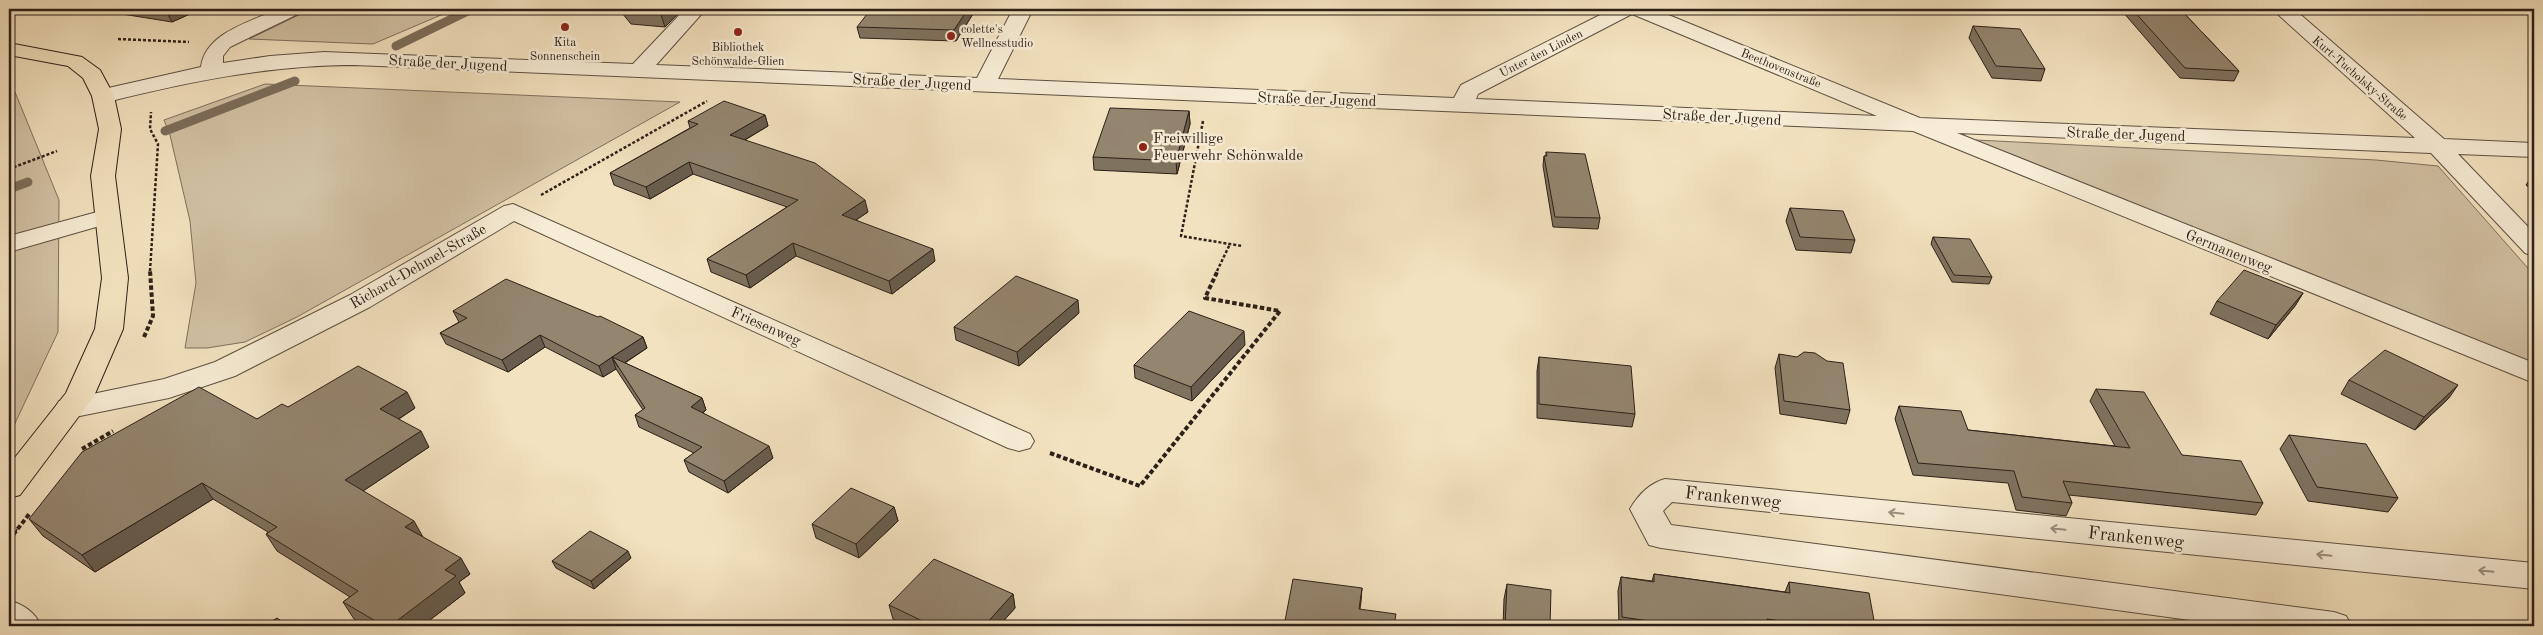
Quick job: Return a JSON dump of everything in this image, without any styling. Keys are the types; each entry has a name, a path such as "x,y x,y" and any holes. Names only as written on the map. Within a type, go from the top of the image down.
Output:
{"main road":[{"path":"9,49 75,61 92,75 103,96 110,129 103,176 115,278 110,330 79,396 9,487"}],"street":[{"path":"211,72 213,56 223,43 293,9"},
{"path":"638,72 696,9"},
{"path":"984,86 1023,9"},
{"name":"Unter den Linden","path":"1462,105 1469,90 1627,9"},
{"name":"Beethovenstraße","path":"1637,9 1925,126"},
{"name":"Kurt-Tucholsky-Straße","path":"2282,9 2438,146 2534,248"},
{"name":"Straße der Jugend","path":"103,96 211,72 296,60 347,59 2534,150"},
{"name":"Germanenweg","path":"1925,126 1984,152 2534,374"},
{"name":"Richard-Dehmel-Straße","path":"70,408 170,388 225,369 360,301 513,211"},
{"name":"Friesenweg","path":"513,211 1019,441"},
{"path":"9,244 108,216"},
{"name":"Frankenweg","path":"2334,626 1662,536 1646,509 1665,490 2534,576"},
{"path":"9,614 24,626"}],"path":[{"path":"118,40 223,43"},
{"path":"513,211 732,87 745,75"},
{"path":"1212,95 1204,116 1181,236 1242,246"},
{"path":"151,114 150,129 158,144"},
{"path":"9,169 57,151"},
{"path":"1019,441 1140,486 1280,310 1205,298 1230,244"},
{"path":"9,529 17,531 9,540"}],"shaded area":[{"path":"311,9 455,9 373,44 249,39"},
{"path":"265,84 680,102 297,317 245,342 207,348 185,348 196,283 190,221 170,135 164,120"},
{"path":"9,87 15,92 59,200 58,332 9,436"},
{"path":"1976,140 2376,160 2438,166 2534,275 2534,368 2002,154"}],"building":[{"path":"141,9 177,9 167,13"},
{"path":"631,9 664,9 660,12"},
{"path":"871,9 968,9 954,30 857,27"},
{"path":"2132,9 2180,9 2239,71 2185,68"},
{"path":"1973,26 2020,29 2045,69 1996,66"},
{"path":"724,101 765,115 730,135 815,163 865,200 842,215 933,249 889,281 793,243 746,275 707,259 798,200 689,162 646,187 610,173 698,124 688,121"},
{"name":"Freiwillige Feuerwehr Schönwalde","path":"1110,108 1189,111 1176,161 1093,157"},
{"path":"1546,152 1585,154 1600,218 1555,217 1544,156 1547,156"},
{"path":"1790,208 1843,211 1855,240 1800,237"},
{"path":"1933,237 1970,239 1992,277 1954,275"},
{"path":"2244,270 2303,293 2276,325 2217,301"},
{"path":"1016,276 1078,300 1017,352 954,327"},
{"path":"506,279 598,317 600,316 643,337 599,366 540,335 502,360 440,333 467,318 453,311"},
{"path":"1189,311 1244,331 1191,387 1134,365"},
{"path":"2385,350 2458,385 2424,417 2349,380"},
{"path":"1804,352 1815,353 1827,361 1843,363 1850,410 1784,401 1779,354 1797,357"},
{"path":"612,357 702,398 691,407 769,446 724,481 684,460 702,447 635,415 645,408"},
{"path":"1539,357 1631,366 1635,414 1539,404"},
{"path":"358,366 407,392 380,409 421,431 345,480 414,521 405,527 461,558 445,570 456,576 390,626 384,626 343,602 358,591 266,534 277,527 202,483 82,555 29,519 82,452 199,387 257,419 282,404 288,407"},
{"path":"2096,389 2144,392 2182,455 2241,461 2263,503 2063,481 2072,503 2022,497 2014,471 1918,463 1899,406 1961,411 1968,430 2130,448"},
{"path":"2289,435 2366,444 2398,498 2317,487"},
{"path":"851,488 894,507 856,544 812,524"},
{"path":"590,531 628,551 591,581 552,561"},
{"path":"934,559 1013,594 984,626 933,626 889,605"},
{"path":"1654,574 1790,593 1789,582 1869,593 1875,626 1816,626 1767,619 1768,626 1683,626 1622,617 1621,577 1654,582"},
{"path":"1293,579 1362,588 1359,609 1396,614 1394,626 1284,626"},
{"path":"1507,584 1551,590 1550,626 1505,626"},
{"path":"277,618 289,626 264,626"}],"waterway":[{"path":"396,46 472,9"},
{"path":"165,131 295,81"},
{"path":"9,189 28,182"}],"place":[{"name":"Kita Sonnenschein","path":"565,27"},
{"name":"Bibliothek Schönwalde-Glien","path":"738,32"},
{"name":"colette's Wellnesstudio","path":"951,36"},
{"name":"Freiwillige Feuerwehr Schönwalde","path":"1143,147"}]}
